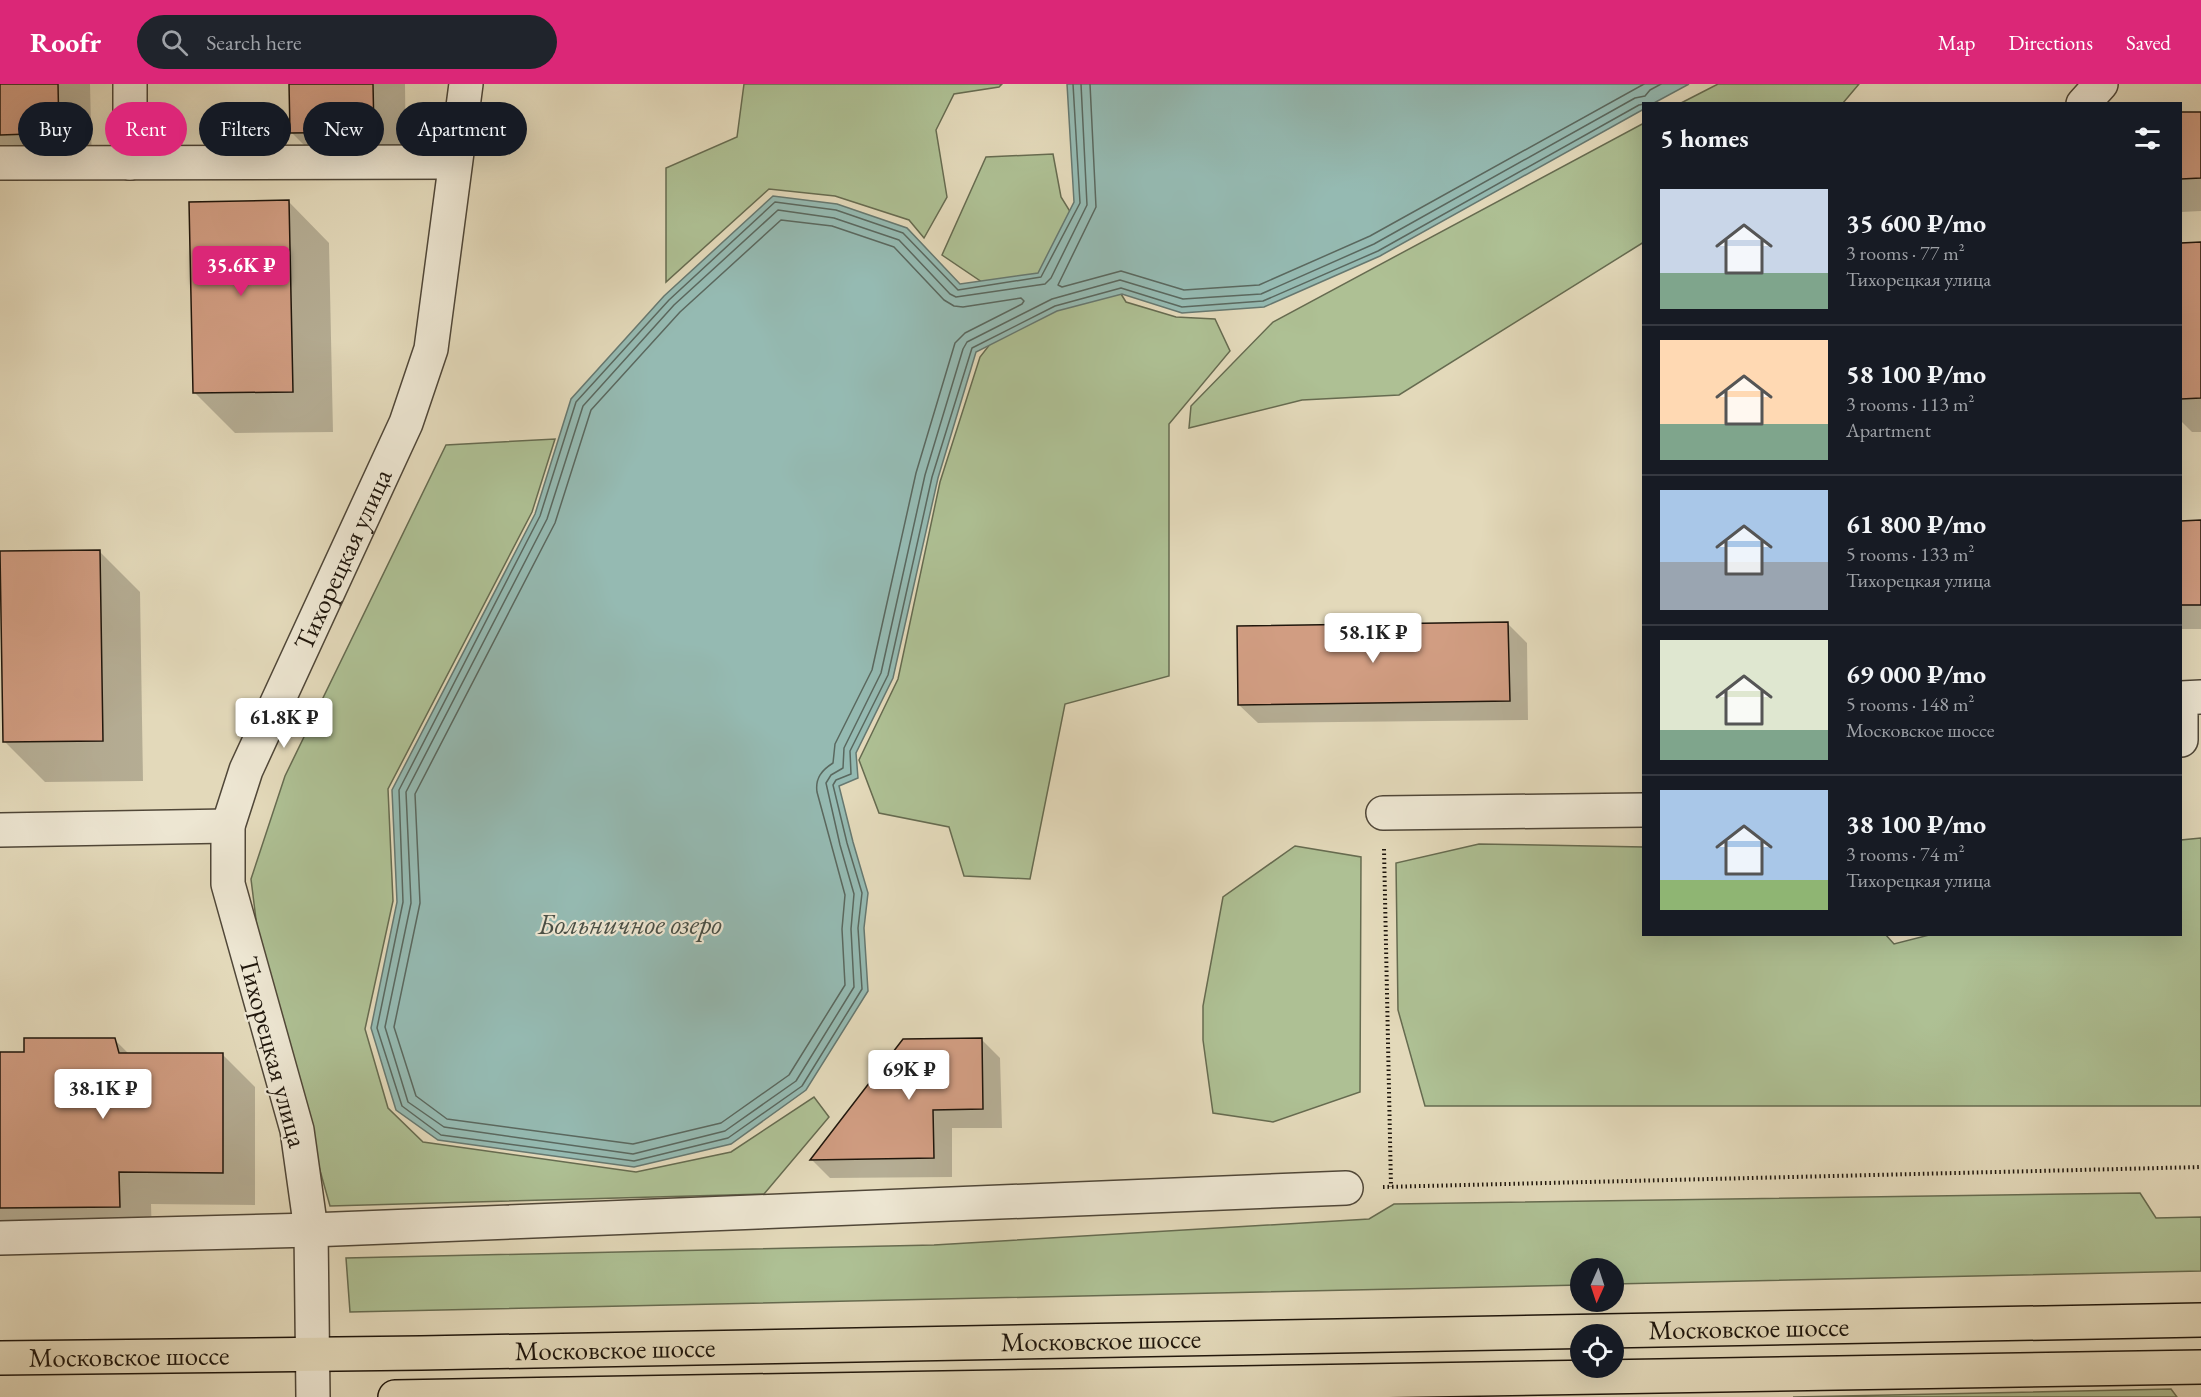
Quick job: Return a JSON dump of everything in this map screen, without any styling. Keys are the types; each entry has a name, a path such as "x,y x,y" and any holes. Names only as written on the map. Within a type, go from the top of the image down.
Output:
{"main road":[{"name":"Московское шоссе","path":"0,1358 2201,1320"},
{"name":"Московское шоссе","path":"395,1397 949,1392 2201,1367"}],"street":[{"path":"130,84 130,163"},
{"name":"Тихорецкая улица","path":"313,1397 311,1230 297,1130 228,884 228,826 246,770 410,412 431,349 466,84"},
{"path":"2085,102 2101,84"},
{"path":"0,163 454,162"},
{"path":"2182,698 2201,697"},
{"path":"1383,813 1642,810"},
{"path":"0,830 228,826"},
{"path":"0,1238 311,1230 1346,1188"}],"path":[{"path":"1383,813 1391,1187"},
{"path":"1346,1188 2201,1167"}],"green space":[{"path":"744,84 1002,84 999,87 954,94 936,130 947,197 924,238 909,220 835,196 769,189 666,282 666,168 737,137"},
{"path":"1718,84 1859,84 1844,102 1683,102"},
{"path":"1642,124 1642,243 1399,395 1302,400 1189,428 1191,406 1273,322"},
{"path":"1053,154 1061,197 1126,302 1176,317 1215,319 1230,351 1169,424 1169,676 1065,704 1030,879 964,876 949,827 879,813 859,760 898,679 940,482 980,357 1019,307 942,255 986,157"},
{"path":"555,439 532,512 388,789 393,901 365,1029 388,1108 423,1142 636,1172 731,1152 814,1097 829,1117 764,1194 330,1206 261,960 251,879 285,776 446,445"},
{"path":"2201,838 2201,1106 1425,1106 1398,1010 1396,863 1479,844 1642,847 1642,936 1887,936 1894,944 1925,936 2182,936 2182,840"},
{"path":"1295,846 1361,857 1360,1092 1273,1122 1213,1113 1203,1040 1203,1006 1223,897"},
{"path":"2140,1193 2156,1218 2201,1217 2201,1271 1624,1284 1624,1258 1570,1258 1570,1285 350,1312 346,1258 934,1245 1369,1219 1394,1204"},
{"path":"2171,1389 2177,1397 1793,1397"}],"water":[{"name":"Больничное озеро","path":"1067,84 1689,84 1656,102 1642,102 1642,110 1380,256 1264,307 1182,313 1122,294 1057,311 976,352 938,478 893,678 856,753 858,778 839,786 868,893 864,928 868,991 806,1090 731,1144 634,1167 438,1140 396,1110 371,1028 397,902 392,790 535,514 571,399 664,296 773,196 837,204 907,228 960,284 1038,273 1074,202"}],"building":[{"path":"0,84 58,84 58,102 18,102 18,134 0,135"},
{"path":"289,84 373,84 373,102 303,102 303,133 291,133"},
{"path":"2182,112 2201,112 2201,178 2182,179"},
{"path":"289,200 293,392 193,393 189,202"},
{"path":"2201,242 2201,398 2182,399 2182,243"},
{"path":"2201,520 2201,605 2182,605 2182,521"},
{"path":"100,550 103,741 3,742 0,551"},
{"path":"1508,622 1510,701 1238,705 1237,626"},
{"path":"24,1038 115,1038 119,1053 223,1053 223,1173 119,1172 120,1207 0,1208 0,1052 24,1052"},
{"path":"982,1038 983,1109 933,1110 934,1158 810,1160 903,1039"}]}
